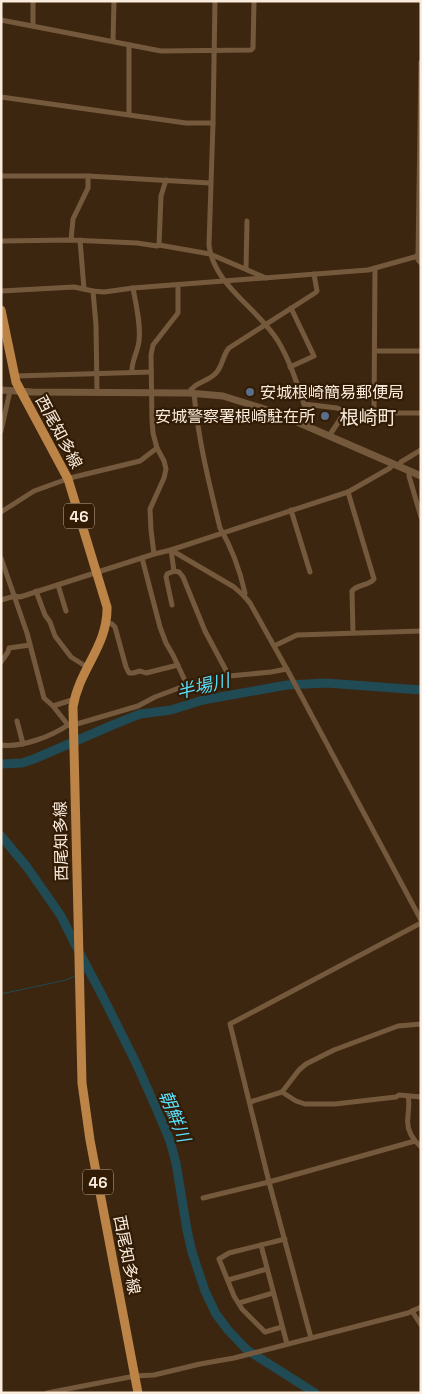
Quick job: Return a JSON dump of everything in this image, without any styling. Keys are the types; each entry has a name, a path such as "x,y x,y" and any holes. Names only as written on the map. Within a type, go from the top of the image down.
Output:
{"main road":[{"name":"西尾知多線","path":"1,310 16,382 68,478 107,607 107,623 103,637 79,685 75,699 72,728 82,1084 90,1140 138,1393"}],"street":[{"path":"33,1 33,26"},
{"path":"113,42 114,1"},
{"path":"215,1 210,254 224,281 265,325 277,341 290,367 311,428"},
{"path":"1,20 161,51 251,50 253,49 254,1"},
{"path":"129,45 129,114"},
{"path":"1,291 67,286 104,292 375,268 420,258 421,62"},
{"path":"1,97 186,123 213,123"},
{"path":"1,176 88,176 210,183"},
{"path":"71,240 73,218 88,188 88,176"},
{"path":"159,245 161,196 166,180"},
{"path":"246,269 248,221"},
{"path":"80,240 84,289"},
{"path":"1,241 80,240 159,245 210,254 266,278"},
{"path":"374,413 375,268"},
{"path":"244,596 241,575 220,528 205,466 204,450 191,393 194,385 207,380 219,370 229,348 315,293 317,290 314,274"},
{"path":"154,554 150,509 166,469 154,438 151,349 178,313 178,286"},
{"path":"132,372 132,364 140,338 133,288"},
{"path":"92,291 96,325 96,392"},
{"path":"290,367 314,356 291,308"},
{"path":"375,351 421,351"},
{"path":"16,376 151,372"},
{"path":"1,390 21,392 191,393 233,398 311,428 421,476"},
{"path":"1,431 10,391"},
{"path":"304,404 337,408 345,412 421,412"},
{"path":"329,436 345,412"},
{"path":"1,512 34,491 68,478 140,460 157,448"},
{"path":"1,600 15,596 20,597 348,492 421,450"},
{"path":"409,470 421,517"},
{"path":"348,492 374,579 372,582 354,588 352,591 353,633"},
{"path":"290,510 310,572"},
{"path":"171,550 174,571"},
{"path":"171,550 234,587 254,608 421,921 230,1024 311,1338"},
{"path":"1,558 15,596 44,698 72,728"},
{"path":"142,558 160,627 187,686"},
{"path":"172,605 166,577 170,572 174,571 180,572 184,576 205,631 229,676"},
{"path":"58,585 66,611"},
{"path":"36,591 55,636 71,657 87,667"},
{"path":"107,623 115,627 126,667 130,673 140,671 146,673 178,665"},
{"path":"274,646 297,635 421,631"},
{"path":"1,662 9,648 30,645"},
{"path":"1,745 12,746 32,742 138,706 155,696 187,686 229,676 288,671"},
{"path":"53,706 75,699"},
{"path":"17,722 23,744"},
{"path":"250,1102 282,1092 306,1064 334,1050 398,1026 421,1024"},
{"path":"282,1092 296,1101 305,1104 335,1104 399,1096 421,1097"},
{"path":"408,1096 410,1102 407,1120 408,1130 415,1142 421,1147"},
{"path":"203,1198 270,1182 415,1142"},
{"path":"282,1327 265,1332 242,1309 234,1296 219,1259 229,1254 285,1239"},
{"path":"261,1245 287,1344"},
{"path":"228,1280 267,1269"},
{"path":"239,1303 273,1293"},
{"path":"47,1393 135,1376 154,1375 234,1358 339,1332 421,1307"},
{"path":"412,1311 421,1326"}],"waterway":[{"name":"半場川","path":"1,764 22,763 34,759 140,714 171,710 203,700 287,685 326,683 421,690"},
{"name":"朝鮮川","path":"1,836 27,867 61,916 137,1065 170,1141 176,1163 192,1252 205,1291 216,1314 247,1350 315,1393"},
{"name":"朝鮮川","path":"83,973 89,970"},
{"path":"1,994 66,980 75,976"}],"place":[{"name":"安城根崎簡易郵便局","path":"250,392"},
{"name":"安城警察署根崎駐在所","path":"325,416"}],"district":[{"name":"根崎町","path":"368,417"}]}
